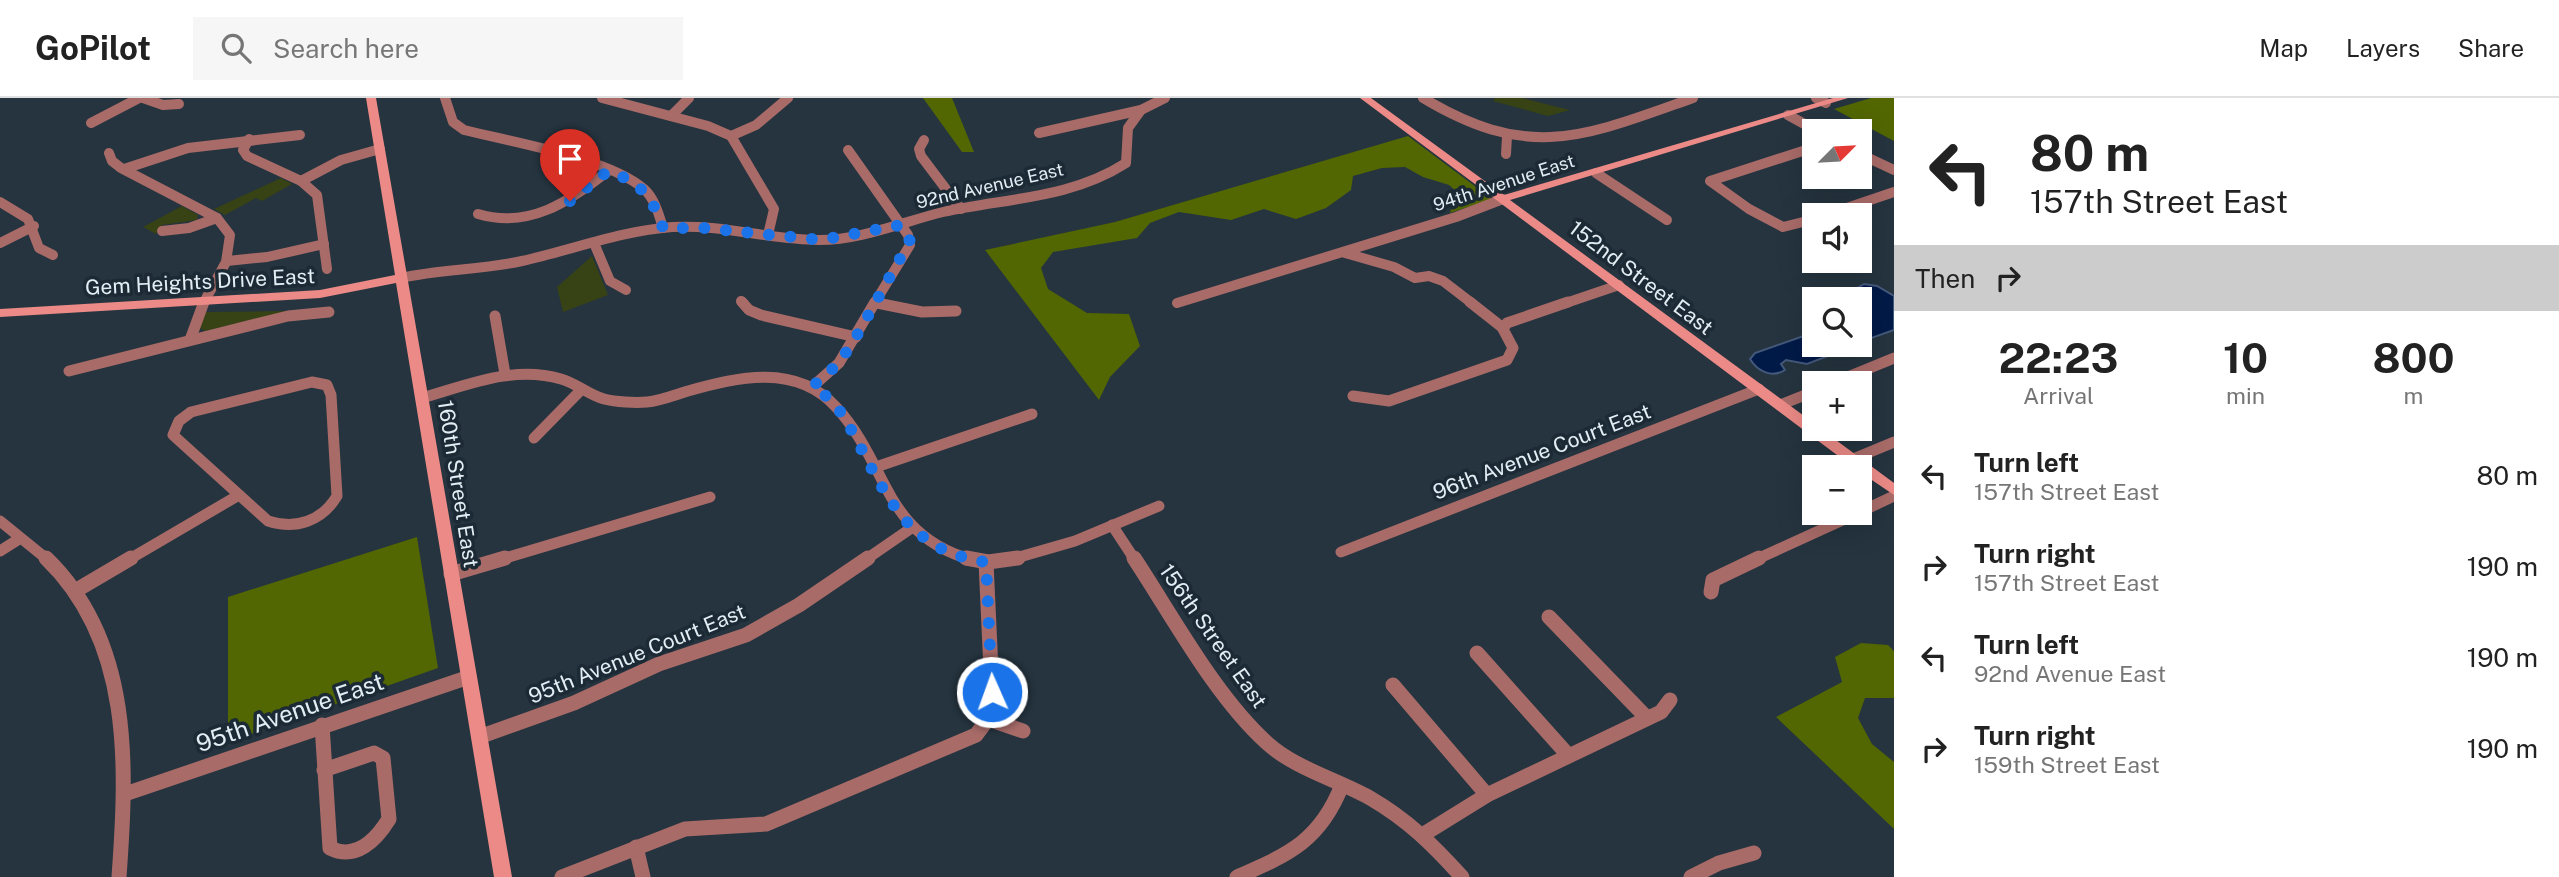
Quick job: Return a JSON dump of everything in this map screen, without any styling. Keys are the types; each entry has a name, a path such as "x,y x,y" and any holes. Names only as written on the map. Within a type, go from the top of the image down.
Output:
{"main road":[{"name":"160th Street East","path":"372,98 503,877"},
{"name":"94th Avenue East","path":"1503,199 1788,115 1821,101 1843,98"},
{"name":"152nd Street East","path":"1369,99 1848,455"},
{"name":"Gem Heights Drive East","path":"0,313 342,292 401,278"},
{"name":"152nd Street East","path":"1872,473 1894,489"}],"street":[{"path":"91,123 141,98 163,105 179,104"},
{"path":"445,98 453,122 464,130 608,171 634,181 648,193 663,228"},
{"path":"602,98 708,126 731,136 774,209 768,235"},
{"path":"671,116 689,98"},
{"path":"731,136 757,125 788,98"},
{"path":"1039,133 1140,110 1165,98"},
{"path":"1423,98 1462,121 1507,136 1564,138 1599,131 1693,98"},
{"name":"92nd Avenue East","path":"401,278 439,269 519,262 663,228 687,227 835,239 961,209 1003,205 1110,176 1126,163 1128,128 1140,110"},
{"path":"1788,115 1802,123"},
{"path":"124,169 174,151 249,139 300,135"},
{"path":"1506,154 1507,136"},
{"path":"249,139 243,150 247,156 301,181 320,201 327,269"},
{"path":"924,140 919,149 921,156 961,209"},
{"path":"301,181 341,160 380,149"},
{"path":"812,387 839,363 910,245 901,225 848,150"},
{"path":"1802,151 1710,181 1749,209 1783,227 1802,222"},
{"path":"108,153 111,161 124,169 217,218 230,235 227,261 193,320 190,340"},
{"path":"1872,160 1894,170"},
{"path":"478,214 501,219 544,212 579,196 608,171"},
{"path":"1596,173 1667,220"},
{"path":"1861,203 1894,192"},
{"name":"94th Avenue East","path":"1177,303 1345,253 1491,206 1503,199"},
{"path":"0,202 34,226 39,248 53,256"},
{"path":"162,231 189,228 217,218"},
{"path":"0,243 34,226"},
{"path":"594,243 610,281 626,290"},
{"path":"227,261 267,257 324,244"},
{"path":"1345,253 1394,267 1415,278 1429,276 1443,281 1503,328 1513,344 1513,353 1507,360 1389,401 1353,396"},
{"path":"1503,328 1507,323 1619,285"},
{"path":"741,300 749,310 761,315 856,337"},
{"path":"877,303 922,312 956,311"},
{"path":"69,370 288,316 329,312"},
{"path":"495,316 505,374"},
{"path":"1862,371 1894,358"},
{"path":"422,398 505,374 551,376 604,399 631,403 647,402 765,376 812,387 826,394 843,412 890,501 910,529 940,549 986,562 1042,551 1159,506"},
{"path":"301,383 324,383 331,395 337,496 332,505 321,515 284,526 268,521 239,495 179,442 173,435 177,424 183,417 201,409 301,383"},
{"name":"96th Avenue Court East","path":"1340,552 1759,389"},
{"path":"534,438 581,390"},
{"path":"1780,405 1802,396"},
{"path":"873,468 1032,414"},
{"path":"1863,455 1894,442"},
{"path":"75,591 239,495"},
{"path":"1872,506 1894,496"},
{"path":"451,574 710,497"},
{"path":"0,521 19,539 41,553 75,591 102,641 120,701 125,794 119,877"},
{"name":"156th Street East","path":"1112,525 1236,710 1268,744 1290,761 1370,798 1424,834 1462,877"},
{"path":"1711,592 1713,580 1719,576 1831,525"},
{"name":"95th Avenue Court East","path":"479,737 574,703 659,664 746,635 799,605 910,529"},
{"path":"0,551 19,539"},
{"path":"562,877 685,829 766,824 976,735 988,719 992,692 986,562"},
{"path":"1549,617 1647,718"},
{"path":"1477,653 1568,755"},
{"name":"95th Avenue East","path":"125,794 469,677"},
{"path":"1394,685 1487,795"},
{"path":"1424,834 1487,795 1661,712 1670,700"},
{"path":"988,719 1023,731"},
{"path":"322,726 324,771 330,848 344,853 366,847 389,819 383,758 374,753 324,771"},
{"path":"1237,877 1304,846 1326,822 1342,785"},
{"path":"635,847 643,877"},
{"path":"1691,877 1719,863 1754,853"}],"green space":[{"path":"923,98 952,98 974,152 962,152"},
{"path":"1495,98 1522,98 1570,110 1548,116 1493,101"},
{"path":"1871,98 1894,98 1894,141 1872,129 1872,119 1853,119 1834,109"},
{"path":"1408,136 1492,199 1450,213 1457,192 1449,185 1423,177 1405,167 1382,168 1353,176 1351,190 1326,208 1296,219 1264,209 1231,220 1179,212 1150,223 1137,238 1053,252 1041,268 1048,289 1087,313 1129,314 1140,346 1110,377 1099,400 985,250 1115,222"},
{"path":"281,178 292,184 262,201 256,198 225,215 214,209"},
{"path":"182,206 198,215 197,220 162,225 156,234 143,227"},
{"path":"592,256 608,295 563,312 557,287"},
{"path":"289,311 205,331 198,327 204,312"},
{"path":"417,537 438,668 228,742 228,597"},
{"path":"1861,643 1888,645 1894,651 1894,698 1865,698 1858,718 1872,744 1894,762 1894,829 1776,717 1842,682 1835,657"}],"water":[{"path":"1864,284 1877,286 1894,296 1894,330 1872,338 1872,287 1859,287"},
{"path":"1802,337 1802,357 1825,357 1807,364 1786,360 1781,364 1785,370 1770,373 1753,364 1750,359 1755,353"}],"route":[{"path":"570,201 608,171 634,181 648,193 663,228 704,228 821,240 850,237 901,225 908,235 910,245 839,363 812,387 826,394 843,412 890,501 910,529 940,549 986,562 992,692"}]}
